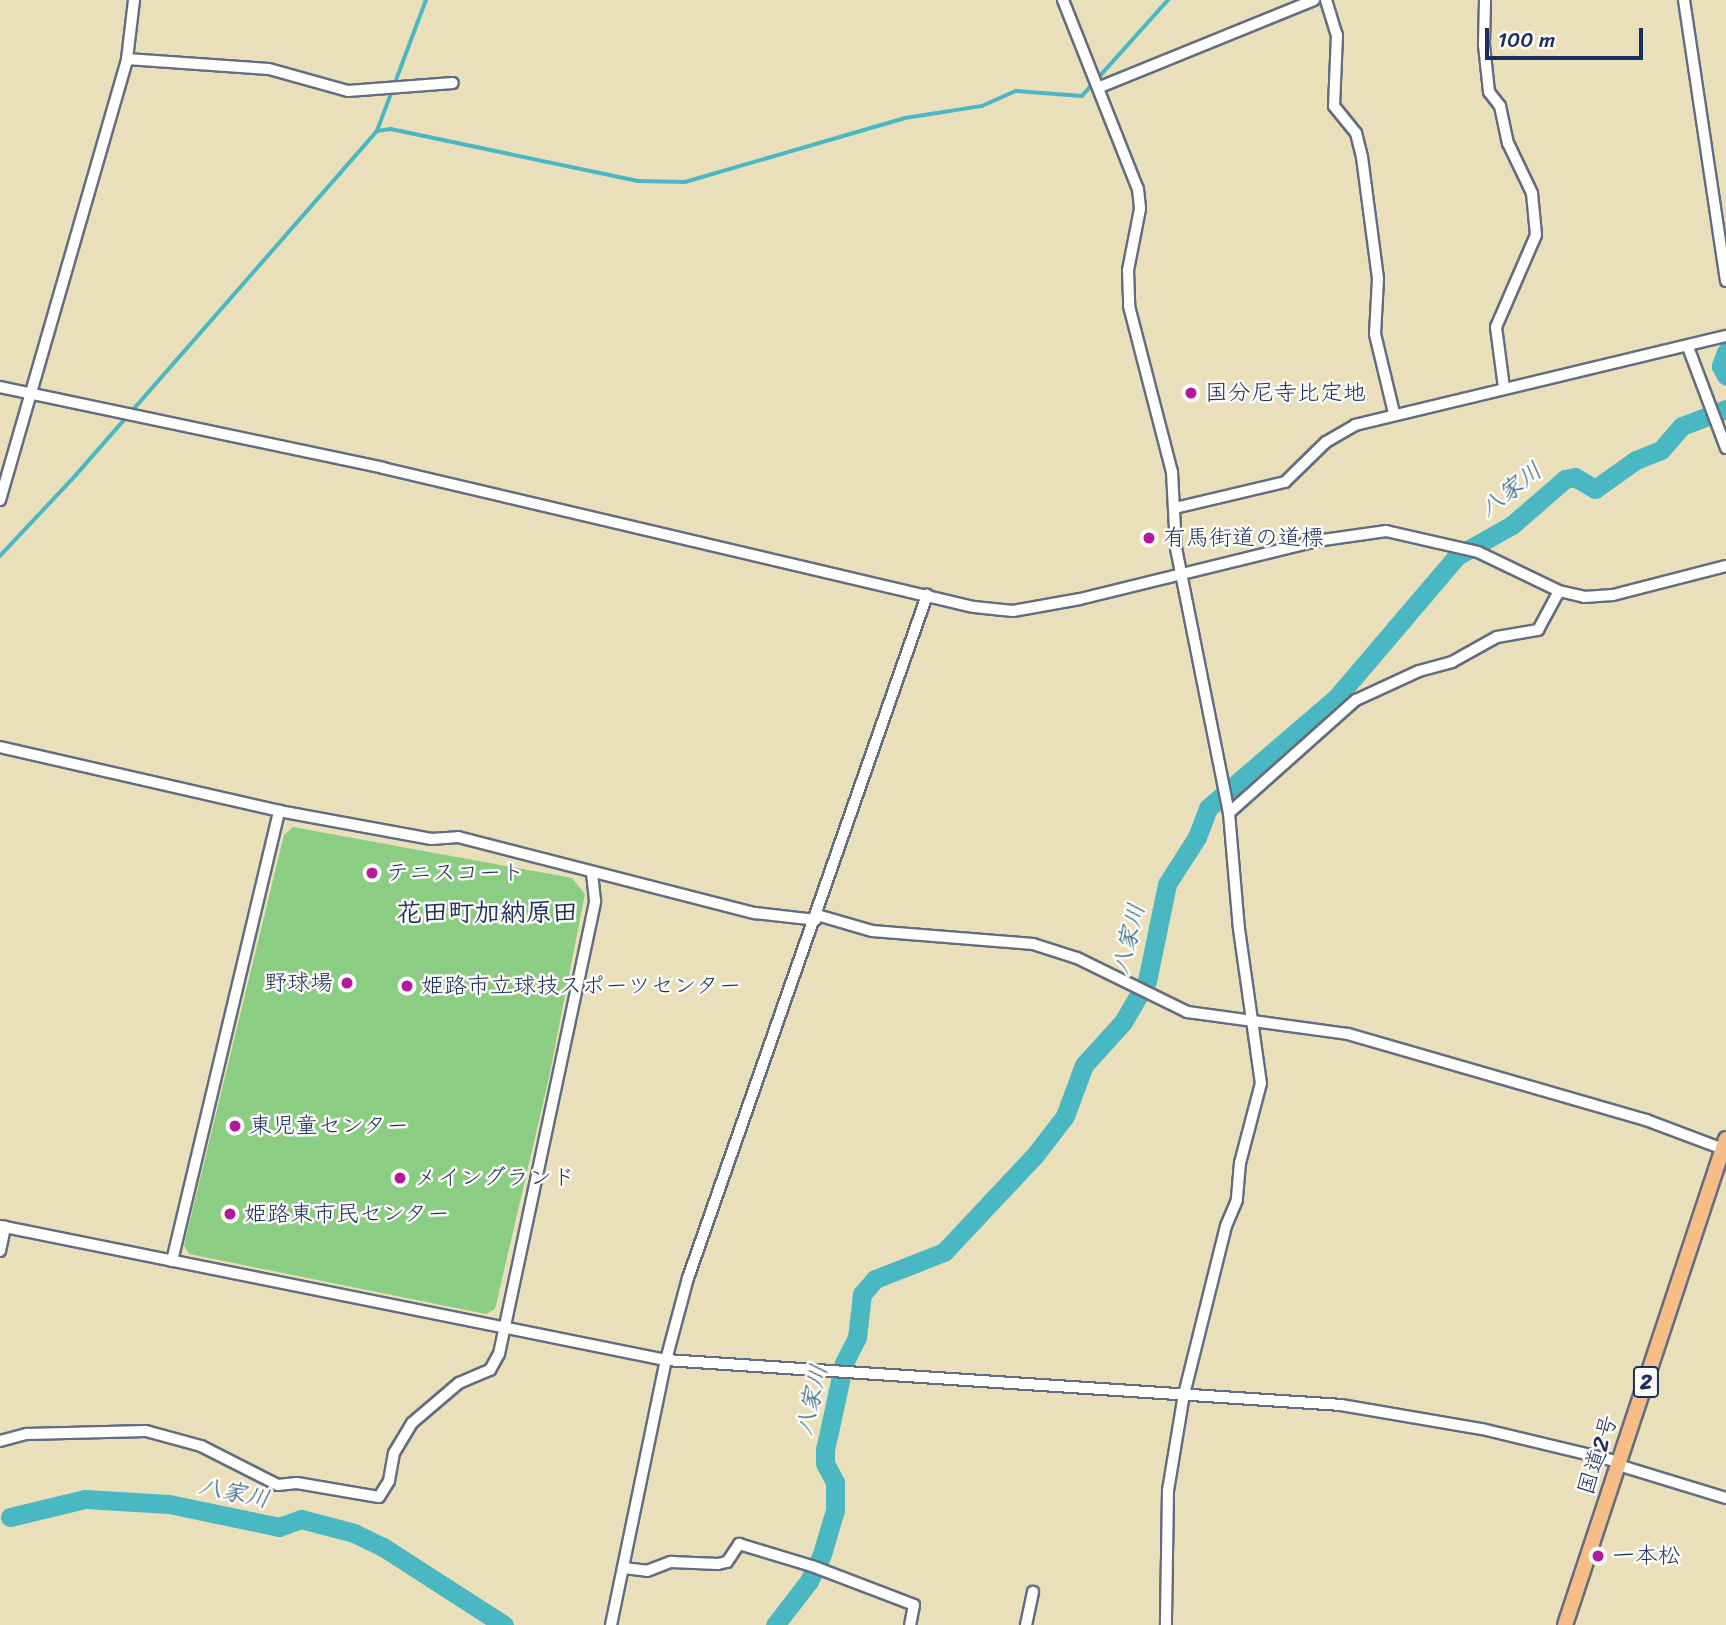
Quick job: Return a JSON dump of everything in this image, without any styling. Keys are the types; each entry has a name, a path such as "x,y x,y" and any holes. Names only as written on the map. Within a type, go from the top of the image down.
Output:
{"highway":[{"name":"国道2号","path":"1565,1625 1724,1144"}],"street":[{"path":"0,500 27,393 127,60 134,0"},
{"path":"1063,0 1101,87 1138,189 1140,209 1128,270 1129,306 1172,472 1180,573 1229,813 1239,929 1254,1019 1261,1083 1240,1163 1237,1200 1226,1226 1184,1394 1168,1491 1166,1625"},
{"path":"1101,87 1314,0"},
{"path":"1326,0 1337,34 1334,106 1356,133 1362,157 1378,279 1375,334 1394,413"},
{"path":"1485,0 1484,45 1489,92 1500,106 1508,144 1531,193 1536,235 1496,327 1504,388"},
{"path":"1685,0 1726,281"},
{"path":"127,60 269,69 348,91 453,83"},
{"path":"1175,508 1286,482 1326,442 1355,425 1394,413 1688,347 1726,336"},
{"path":"1688,347 1726,448"},
{"path":"0,387 383,468 928,595 1013,611 1315,541 1386,531 1478,552 1559,591 1584,597 1614,595 1726,566"},
{"path":"1229,813 1356,700 1419,671 1452,662 1497,637 1538,630 1559,591"},
{"path":"611,1625 666,1360 688,1278 817,918 928,595"},
{"path":"0,747 279,811 431,839 458,837 755,913 817,918 872,931 1033,944 1077,958 1187,1012 1254,1019 1348,1034 1724,1144"},
{"path":"172,1261 279,811"},
{"path":"0,1441 27,1434 146,1431 201,1447 278,1485 297,1483 379,1497 389,1481 394,1453 412,1423 459,1383 490,1370 499,1354 595,901 592,873"},
{"path":"0,1251 3,1227 666,1360 1341,1405 1482,1429 1618,1464 1726,1498"},
{"path":"624,1568 647,1571 671,1562 718,1564 727,1562 739,1544 812,1566 914,1605 910,1625"},
{"path":"1027,1625 1033,1592"}],"green space":[{"name":"姫路市立球技スポーツセンター","path":"293,827 572,878 585,894 548,1082 495,1309 486,1314 189,1254 184,1245 284,835"}],"waterway":[{"path":"0,556 76,475 377,131 426,0"},
{"path":"377,131 391,129 638,181 685,182 905,118 982,106 1016,91 1082,96 1168,0"},
{"name":"八家川","path":"1726,352 1721,366 1726,376"},
{"name":"八家川","path":"775,1625 809,1581 822,1554 835,1510 835,1482 825,1463 825,1450 844,1363 857,1338 862,1294 875,1279 944,1252 1035,1155 1065,1116 1084,1065 1123,1022 1147,981 1167,884 1197,837 1208,808 1337,697 1457,556 1512,525 1565,479 1575,477 1595,489 1636,460 1661,450 1682,426 1726,409"},
{"name":"八家川","path":"10,1517 85,1499 169,1504 279,1527 301,1519 354,1533 383,1547 504,1625"}],"place":[{"name":"国分尼寺比定地","path":"1191,393"},
{"name":"有馬街道の道標","path":"1149,538"},
{"name":"テニスコート","path":"372,873"},
{"name":"野球場","path":"347,983"},
{"name":"姫路市立球技スポーツセンター","path":"407,986"},
{"name":"東児童センター","path":"235,1126"},
{"name":"メイングランド","path":"400,1178"},
{"name":"姫路東市民センター","path":"230,1214"},
{"name":"一本松","path":"1598,1556"}],"district":[{"name":"花田町加納原田","path":"487,913"}]}
